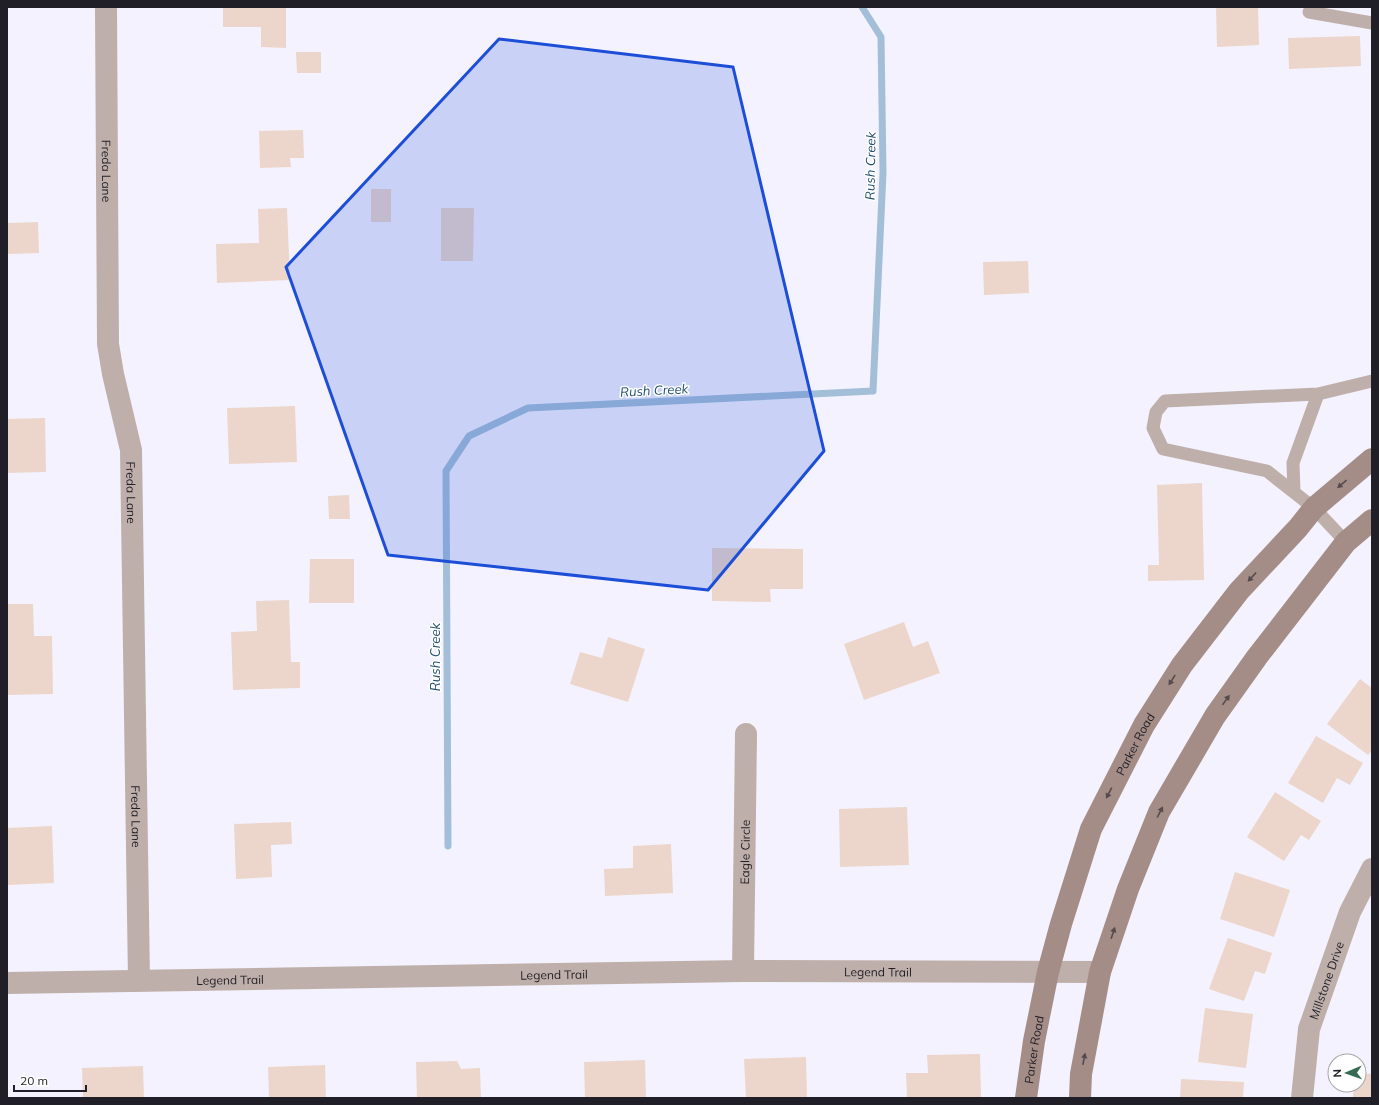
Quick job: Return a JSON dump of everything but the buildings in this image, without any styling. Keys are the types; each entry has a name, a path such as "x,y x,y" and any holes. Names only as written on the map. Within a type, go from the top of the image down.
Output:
{"main road":[{"name":"Parker Road","path":"1026,1098 1034,1041 1048,972 1091,829 1144,725 1182,665 1234,598 1314,508 1372,459"},
{"path":"1080,1098 1081,1074 1100,972 1128,889 1163,805 1215,716 1257,657 1346,542 1372,520"}],"street":[{"name":"Freda Lane","path":"106,7 108,344 113,374 131,450 139,980"},
{"name":"Eagle Circle","path":"743,971 746,734"},
{"name":"Millstone Drive","path":"1302,1098 1309,1029 1350,912 1372,869"},
{"name":"Legend Trail","path":"7,983 743,971 1100,972"}],"lane":[{"path":"1309,12 1372,23"},
{"path":"1346,542 1314,508 1267,471 1163,449 1153,428 1156,412 1164,401 1318,394 1372,380"},
{"path":"1294,492 1293,463 1318,394"}],"highlighted area":[{"path":"499,39 733,67 824,451 708,590 388,555 286,267"}],"waterway":[{"name":"Rush Creek","path":"448,846 446,471 469,436 528,408 873,391 883,173 881,37 862,7"}]}
